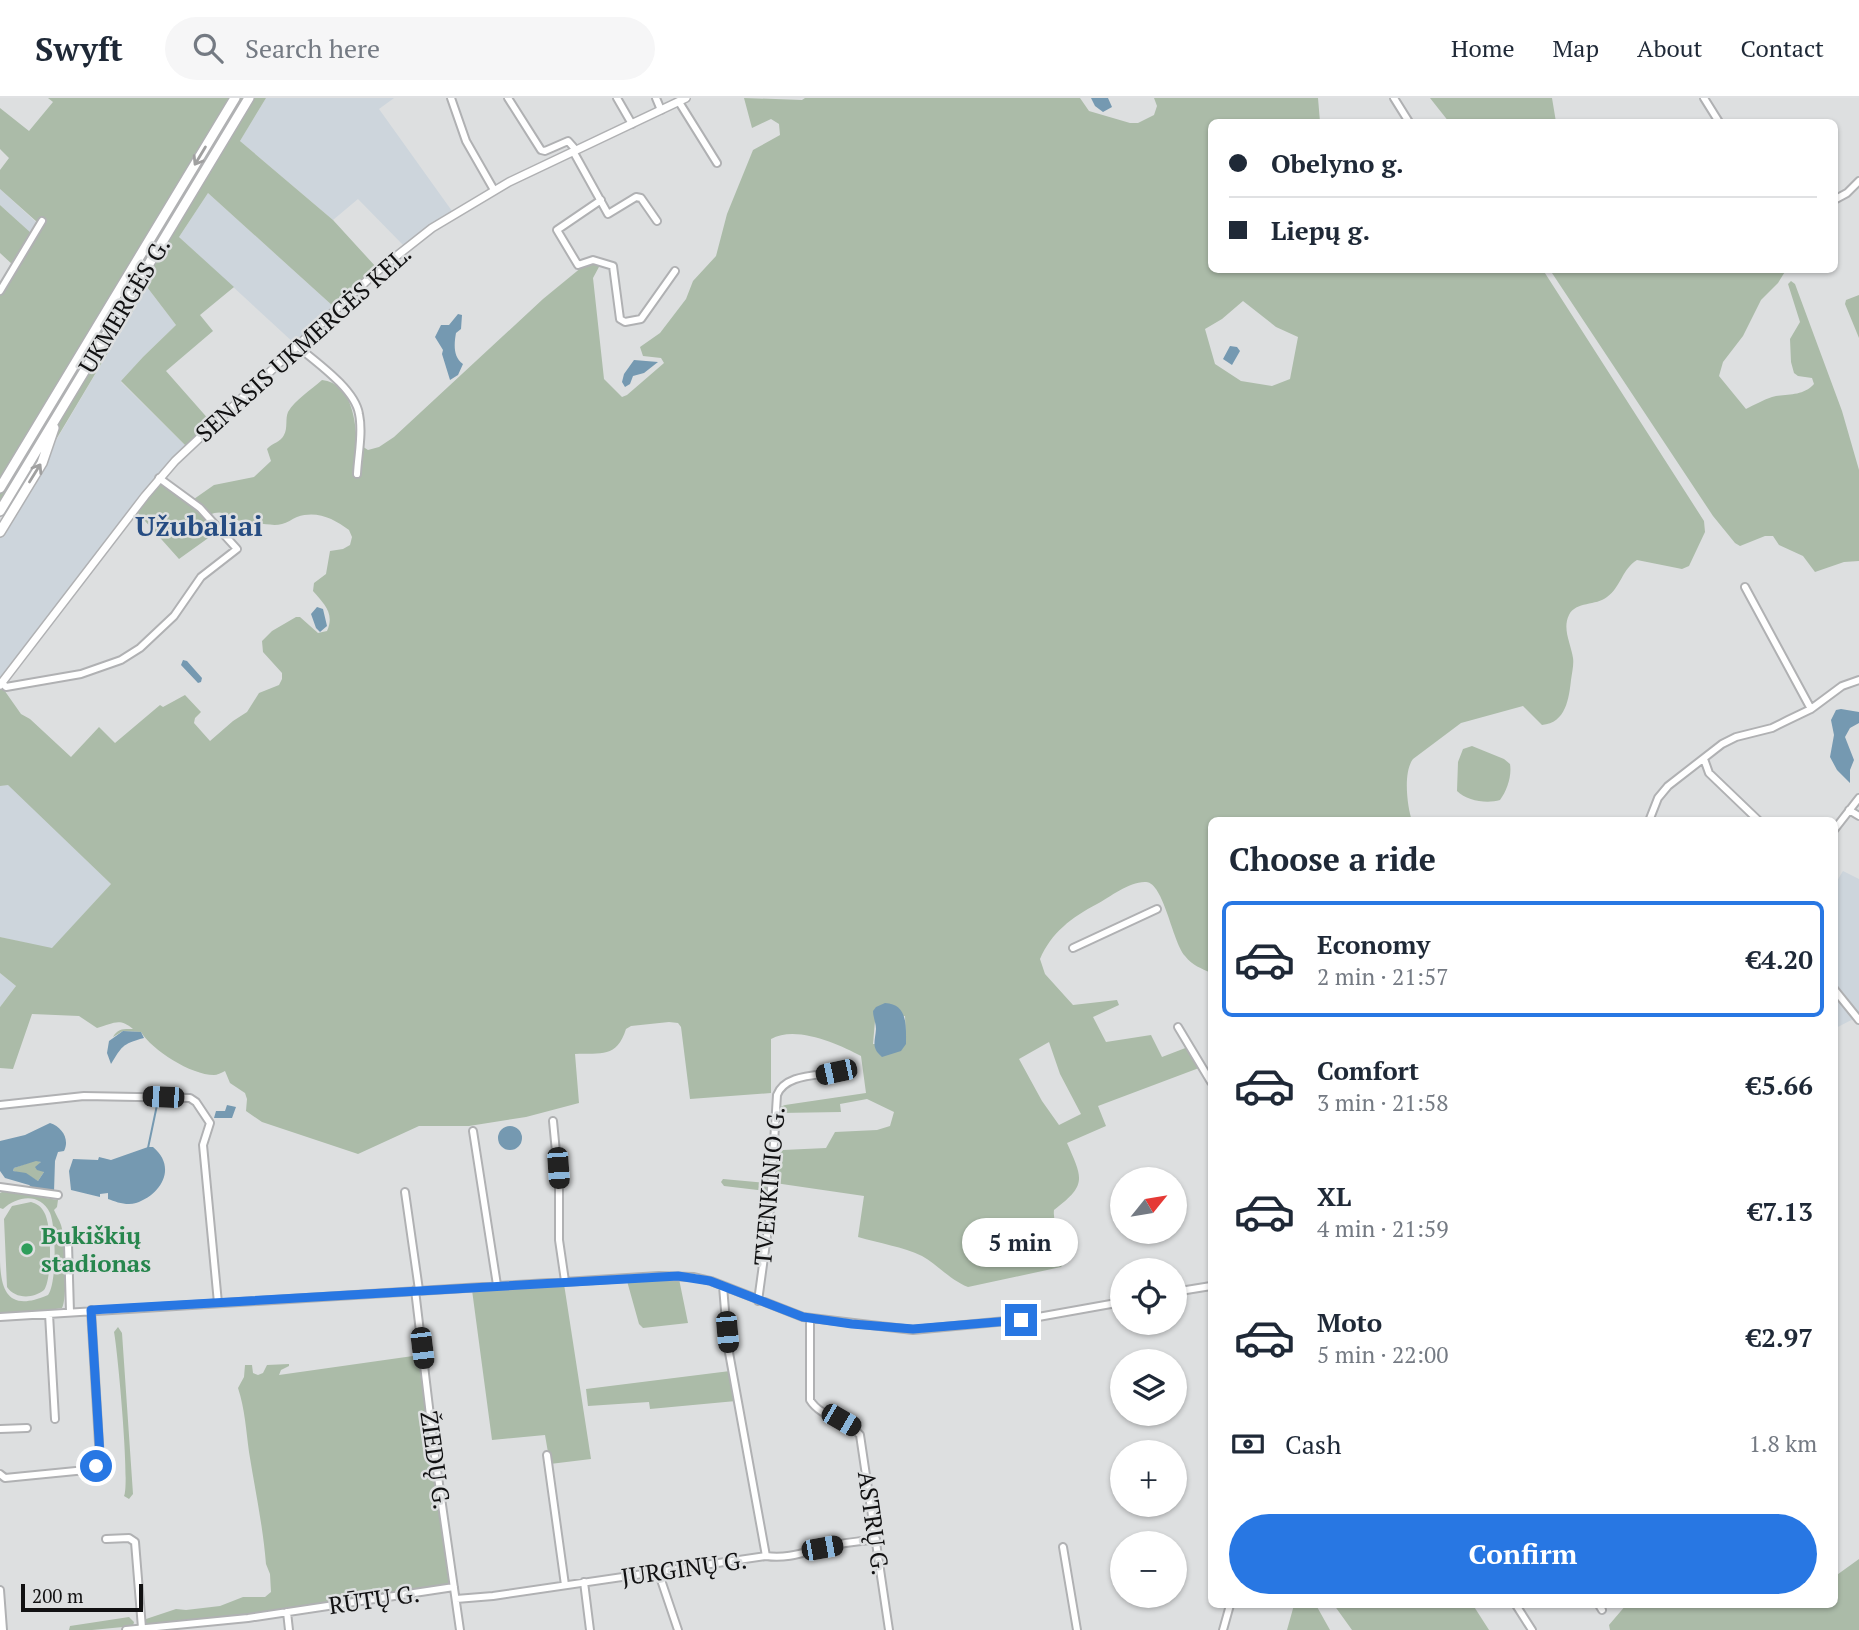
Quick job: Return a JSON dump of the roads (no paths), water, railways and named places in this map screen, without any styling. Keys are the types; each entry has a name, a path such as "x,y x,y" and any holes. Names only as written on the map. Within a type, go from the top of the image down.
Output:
{"highway":[{"name":"UKMERGĖS G.","path":"0,488 235,98"},
{"name":"UKMERGĖS G.","path":"0,511 249,98"},
{"path":"0,532 42,463 66,401"}],"main road":[{"name":"SENASIS UKMERGĖS KEL.","path":"1,684 159,478 394,256 443,220 494,190 682,100"}],"street":[{"path":"452,98 466,142 494,190"},
{"path":"509,98 541,150 545,151 568,141 608,214 636,197 641,198 657,221"},
{"path":"617,98 632,124"},
{"path":"656,98 661,110"},
{"path":"1394,98 1407,119"},
{"path":"1704,98 1716,119"},
{"path":"682,100 717,163"},
{"path":"1838,198 1847,194 1859,181"},
{"path":"601,200 557,230 578,265 593,260 613,266 620,318 625,322 640,319 676,271"},
{"path":"0,291 41,221"},
{"path":"297,346 345,389 358,408 360,431 357,474"},
{"path":"1,684 6,687 81,674 118,662 140,648 174,617 201,577 237,548 200,509 159,478"},
{"path":"1745,587 1811,709"},
{"path":"1652,817 1661,795 1675,780 1728,740 1772,727 1811,709 1842,686 1859,680"},
{"path":"1704,759 1709,773 1755,817"},
{"path":"1689,771 1709,773"},
{"path":"1838,825 1859,798"},
{"path":"1849,810 1859,816"},
{"path":"1073,948 1157,909"},
{"path":"1838,994 1859,1020"},
{"path":"1178,1027 1208,1078"},
{"name":"TVENKINIO G.","path":"758,1301 769,1221 779,1088 788,1081 836,1072"},
{"path":"0,1105 84,1096 190,1098 196,1102 210,1124 203,1145 218,1303"},
{"path":"553,1121 559,1183 559,1240 565,1281"},
{"path":"473,1130 497,1285"},
{"path":"0,1187 58,1195"},
{"name":"ŽIEDŲ G.","path":"405,1192 434,1449 460,1630"},
{"path":"68,1244 70,1312"},
{"path":"0,1317 678,1276 694,1277 723,1286 810,1318 913,1329 1027,1319 1110,1304"},
{"name":"JURGINŲ G.","path":"456,1599 766,1556 728,1347 723,1286"},
{"path":"1187,1290 1208,1286"},
{"path":"0,1474 5,1478 86,1470 98,1463 100,1456 91,1310"},
{"path":"49,1314 55,1419"},
{"name":"ASTRŲ G.","path":"810,1318 810,1400 819,1410 855,1428 860,1434 890,1630"},
{"path":"0,1429 27,1428"},
{"path":"547,1455 565,1585"},
{"path":"106,1539 129,1538 135,1542 142,1628"},
{"path":"766,1556 806,1554 822,1548 876,1539"},
{"path":"1063,1547 1077,1630"},
{"path":"658,1571 678,1630"},
{"path":"584,1582 590,1630"},
{"name":"RŪTŲ G.","path":"126,1630 287,1612 454,1587"},
{"path":"0,1590 3,1630"},
{"path":"1223,1630 1229,1608"},
{"path":"1518,1608 1532,1630"},
{"path":"287,1612 289,1630"},
{"path":"211,1621 212,1630"}],"water":[{"path":"1091,98 1108,98 1112,107 1103,112 1095,106"},
{"path":"458,314 462,315 461,329 456,333 455,350 457,358 463,364 458,375 450,380 443,350 435,337 441,325 449,325"},
{"path":"1230,346 1237,347 1240,351 1232,365 1223,359"},
{"path":"634,360 658,362 644,373 633,376 630,384 625,387 622,382 624,374"},
{"path":"317,607 323,609 327,626 320,632 311,614"},
{"path":"183,660 202,678 201,682 198,683 181,665"},
{"path":"1836,710 1859,712 1859,723 1850,728 1845,737 1854,760 1850,770 1850,783 1837,770 1830,757 1834,735 1831,720"},
{"path":"885,1003 893,1004 902,1012 906,1044 901,1051 882,1057 875,1048 873,1011"},
{"path":"123,1031 141,1032 144,1038 123,1047 111,1064 107,1053 109,1041"},
{"path":"227,1105 236,1107 232,1118 214,1118 216,1111 225,1111"},
{"path":"50,1123 64,1134 66,1147 64,1151 58,1152 55,1161 54,1192 37,1191 29,1185 5,1178 0,1171 0,1141 25,1135","holes":["41,1162 35,1167 44,1172 38,1181 26,1173 13,1171 14,1168"]},
{"path":"510,1126 518,1130 522,1138 518,1146 510,1150 502,1146 498,1138 502,1130"},
{"path":"153,1147 160,1155 165,1171 159,1187 145,1199 125,1204 108,1199 108,1193 100,1194 100,1197 71,1190 69,1171 73,1159 98,1160 99,1157 111,1160"}],"waterway":[{"path":"148,1148 157,1105"}],"place":[{"name":"Bukiškių stadionas","path":"27,1249"}],"district":[{"name":"Užubaliai","path":"199,525"}]}
